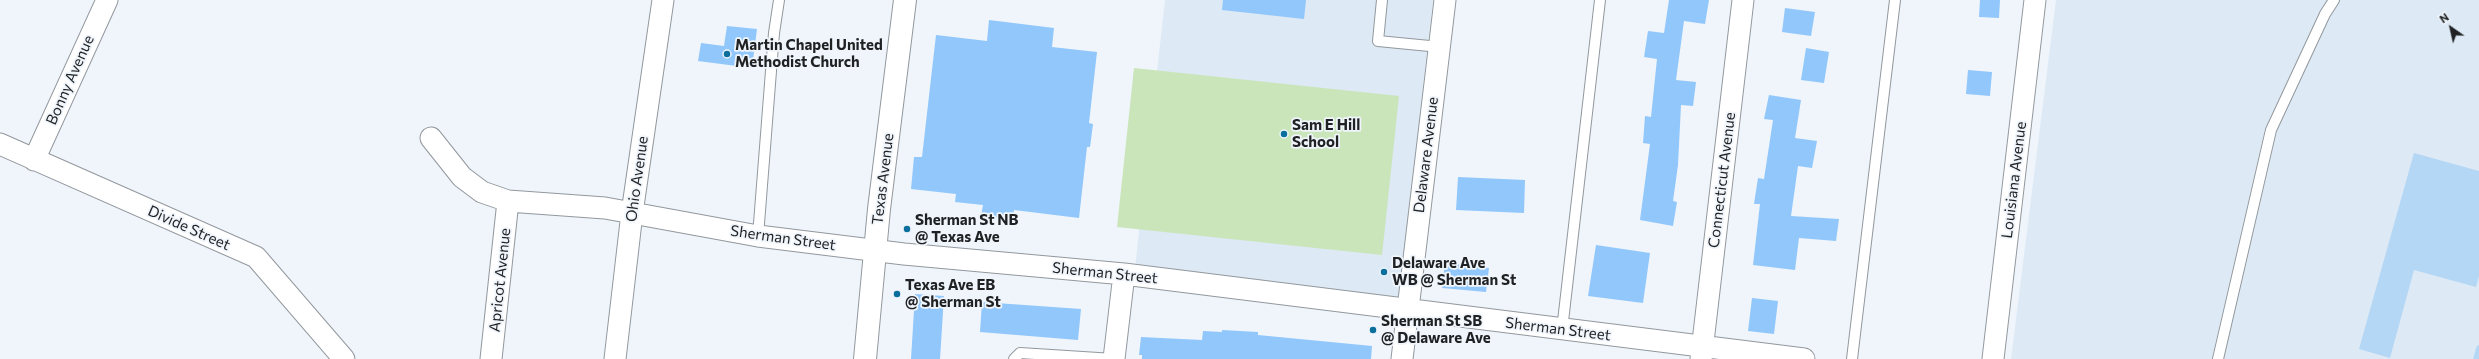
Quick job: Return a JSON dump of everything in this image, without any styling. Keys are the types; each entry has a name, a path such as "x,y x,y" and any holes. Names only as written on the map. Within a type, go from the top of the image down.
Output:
{"street":[{"name":"Bonny Avenue","path":"34,160 107,0"},
{"name":"Ohio Avenue","path":"615,359 632,213 663,0"},
{"name":"Texas Avenue","path":"865,359 905,0"},
{"name":"Delaware Avenue","path":"1402,359 1445,0"},
{"name":"Connecticut Avenue","path":"1701,353 1743,0"},
{"name":"Louisiana Avenue","path":"1993,359 2035,0"},
{"name":"Sherman Street","path":"432,138 445,158 462,176 482,192 508,201 605,208 758,236 876,250 1124,274 1407,310 1562,330 1701,353 1804,359"},
{"name":"Divide Street","path":"0,144 256,257 344,359"},
{"name":"Apricot Avenue","path":"491,359 508,201"},
{"path":"1114,359 1124,274"}],"lane":[{"path":"758,236 774,33 779,0"},
{"path":"1382,0 1378,41 1440,46"},
{"path":"1562,330 1600,0"},
{"path":"1852,359 1895,0"},
{"path":"2218,359 2271,130 2325,14 2334,0"},
{"path":"1014,359 1020,353 1114,359"}],"shaded area":[{"name":"Sam E Hill School","path":"1165,0 1433,0 1399,297 1135,268"},
{"path":"2056,0 2479,0 2479,359 2011,359"}],"green space":[{"path":"1134,68 1399,96 1382,255 1117,227"}],"water":[{"path":"2414,153 2479,171 2479,276 2476,287 2414,270 2390,358 2359,349"}],"building":[{"path":"1223,0 1306,0 1304,19 1222,10"},
{"path":"1669,0 1709,0 1705,24 1684,21 1676,80 1696,82 1693,106 1681,105 1678,165 1673,201 1677,202 1673,226 1640,220 1650,144 1643,143 1645,116 1651,117 1657,59 1644,57 1648,31 1664,33"},
{"path":"1980,0 2000,0 1999,18 1979,17"},
{"path":"1785,8 1815,12 1811,36 1782,32"},
{"path":"989,20 1054,28 1052,47 1097,52 1089,123 1093,124 1090,147 1087,147 1079,218 1014,210 1013,219 981,216 983,205 955,202 956,194 911,189 914,157 922,157 936,35 987,41"},
{"name":"Martin Chapel United Methodist Church","path":"727,26 757,29 752,68 698,61 701,43 724,46"},
{"path":"1806,48 1829,52 1824,83 1801,80"},
{"path":"1968,70 1992,72 1990,96 1966,94"},
{"path":"1769,95 1801,100 1795,138 1817,141 1812,168 1798,166 1791,216 1839,219 1836,241 1799,238 1795,270 1753,265 1760,204 1754,204 1758,178 1764,179 1773,120 1764,119"},
{"path":"1458,177 1525,180 1524,213 1456,210"},
{"path":"1596,245 1650,253 1643,303 1588,296"},
{"path":"1445,263 1489,268 1486,292 1442,288"},
{"path":"915,294 944,296 940,359 911,359"},
{"path":"1752,298 1778,301 1774,334 1748,331"},
{"path":"982,302 1081,309 1078,340 980,332"},
{"path":"1222,330 1258,332 1258,335 1372,346 1371,359 1142,359 1142,355 1139,355 1141,337 1202,340 1203,331 1222,332"}],"waterway":[{"path":"2476,359 2479,348"}],"place":[{"name":"Martin Chapel United Methodist Church","path":"727,54"},
{"name":"Sam E Hill School","path":"1284,134"},
{"name":"Sherman St NB @ Texas Ave","path":"907,229"},
{"name":"Delaware Ave WB @ Sherman St","path":"1384,272"},
{"name":"Texas Ave EB @ Sherman St","path":"897,294"},
{"name":"Sherman St SB @ Delaware Ave","path":"1373,330"}]}
